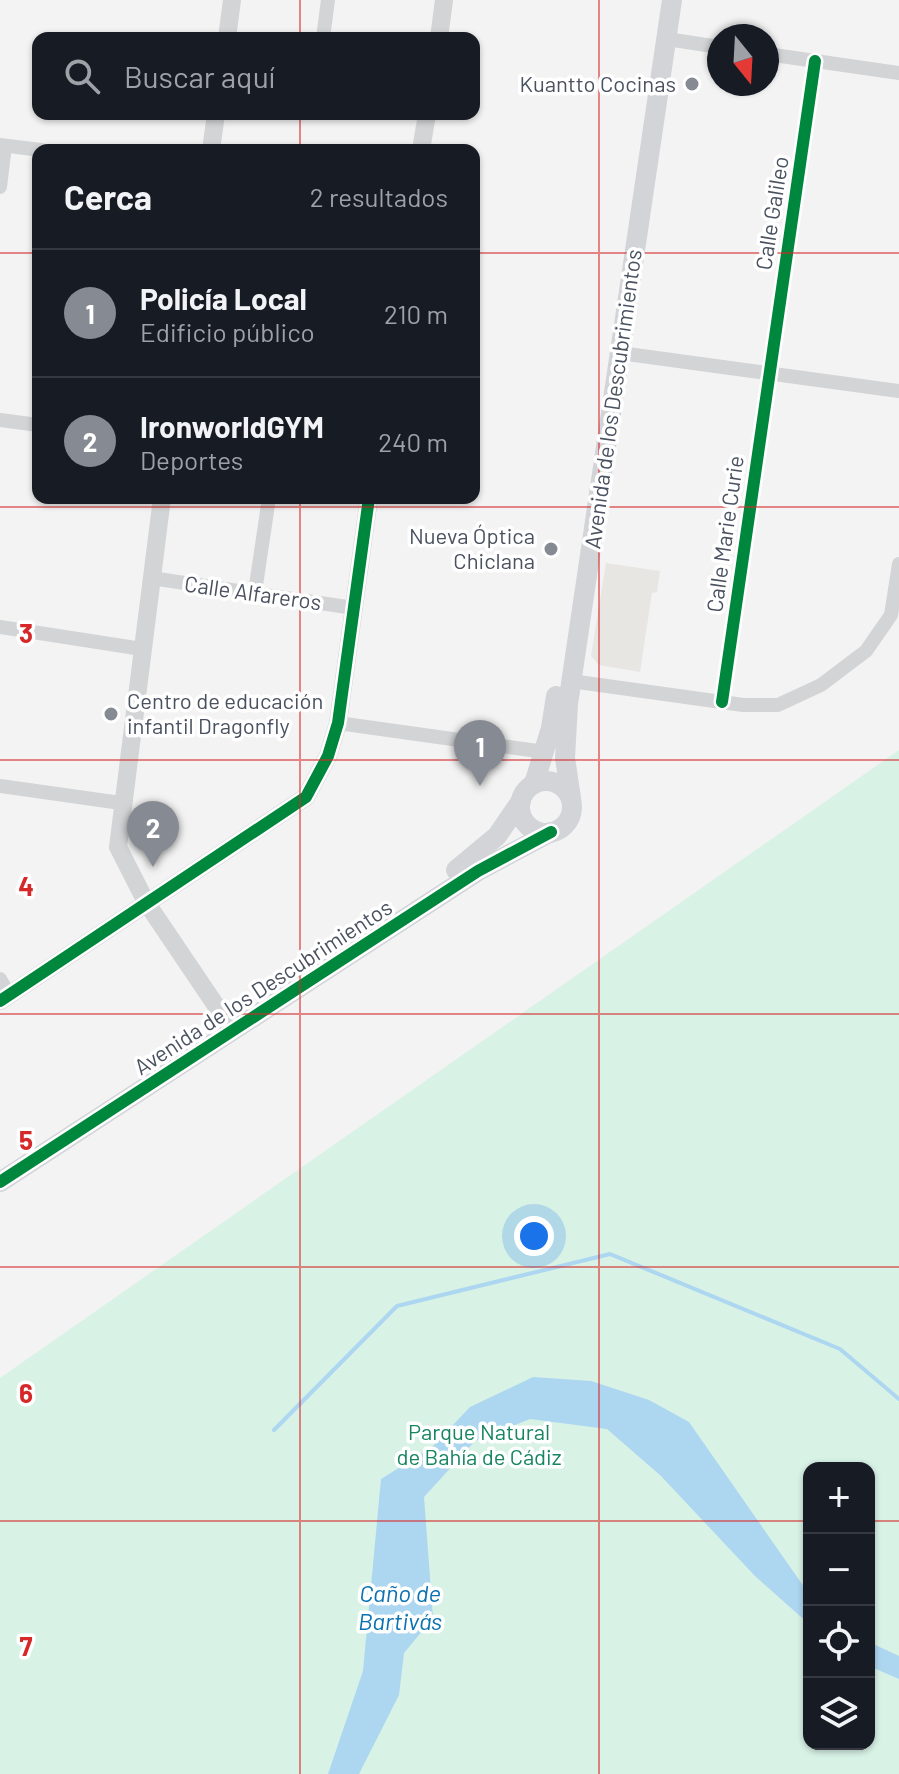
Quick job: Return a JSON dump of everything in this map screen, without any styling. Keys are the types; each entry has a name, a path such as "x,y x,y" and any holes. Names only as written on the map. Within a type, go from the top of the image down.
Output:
{"main road":[{"name":"Avenida de los Descubrimientos","path":"534,784 545,752 659,0"},
{"name":"Avenida de los Descubrimientos","path":"571,798 565,739 571,681 672,0"},
{"path":"556,783 571,798 568,820 551,832 530,827 522,815 521,801 534,784 556,783"},
{"name":"Avenida de los Descubrimientos","path":"0,1166 476,856 511,820 521,801"},
{"name":"Avenida de los Descubrimientos","path":"0,1182 478,871 551,832"}],"street":[{"path":"228,32 232,0"},
{"path":"324,32 328,0"},
{"path":"440,32 444,0"},
{"path":"667,39 707,45"},
{"path":"779,56 899,73"},
{"name":"Calle Galileo","path":"768,371 815,61"},
{"path":"212,144 215,120"},
{"path":"422,144 426,120"},
{"path":"0,187 3,145 32,149"},
{"path":"620,353 899,391"},
{"name":"Calle Marie Curie","path":"722,702 768,371"},
{"path":"0,420 32,424"},
{"path":"161,504 121,803 118,847 146,902 225,1019"},
{"path":"255,592 268,504"},
{"path":"3,991 306,797 328,756 338,723 368,504"},
{"path":"571,681 722,702 778,705 844,670 882,633 897,589 899,564"},
{"name":"Calle Alfareros","path":"151,578 354,608"},
{"path":"0,627 142,649"},
{"path":"338,723 545,752"},
{"path":"0,786 121,803"}],"shaded area":[{"path":"606,563 660,571 657,592 652,593 640,672 599,665 591,656"}],"green space":[{"name":"Parque Natural de Bahía de Cádiz","path":"899,750 899,1774 0,1774 0,1378"}],"water":[{"name":"Caño de Bartivás","path":"533,1377 591,1381 649,1400 689,1422 803,1585 803,1619 755,1576 661,1476 607,1429 530,1419 475,1441 424,1497 433,1618 404,1653 399,1695 359,1774 328,1774 363,1671 381,1479 431,1448 470,1407"},
{"path":"875,1645 899,1656 899,1679 875,1669"}],"waterway":[{"path":"274,1430 397,1306 610,1254 840,1349 899,1399"}],"cycle path":[{"path":"722,702 815,61"},
{"path":"0,1001 306,797 328,756 338,723 368,504"},
{"path":"0,1182 478,871 551,832"}],"place":[{"name":"Kuantto Cocinas","path":"692,84"},
{"name":"Nueva Óptica Chiclana","path":"551,549"},
{"name":"Centro de educación infantil Dragonfly","path":"111,714"},
{"name":"Policía Local","path":"480,786"},
{"name":"IronworldGYM","path":"153,867"}]}
